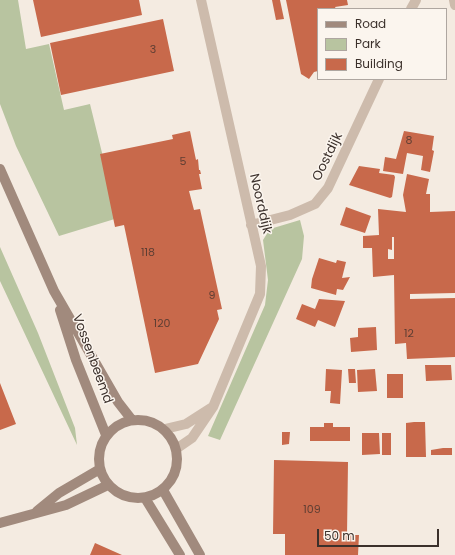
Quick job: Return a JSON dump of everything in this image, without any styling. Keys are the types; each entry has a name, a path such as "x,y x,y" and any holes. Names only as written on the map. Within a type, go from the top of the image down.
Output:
{"main road":[{"name":"Vossenbeemd","path":"0,169 54,291 118,402 132,420"},
{"name":"Vossenbeemd","path":"54,291 76,360 106,436"},
{"path":"132,420 152,422 165,429 176,449 178,460 176,472 170,482 162,490 145,498 124,496 108,485 100,469 98,457 106,436 122,423 132,420"},
{"path":"36,512 59,493 100,469"},
{"path":"0,523 36,512 66,506 108,485"},
{"path":"162,490 200,555"},
{"path":"145,498 180,555"}],"street":[{"name":"Noorddijk","path":"176,449 192,438 212,407 260,294 261,266 201,0"},
{"path":"454,0 455,5"},
{"name":"Oostdijk","path":"251,225 290,215 315,204 328,188 379,80"},
{"path":"165,429 186,424 212,407"}],"green space":[{"path":"0,0 18,0 26,49 49,44 64,110 90,104 118,218 59,236 16,146 0,104"},
{"path":"300,220 304,236 302,259 220,440 208,436 265,305 268,280 263,240 270,229"},
{"path":"0,247 38,333 75,428 77,445 0,281"}],"building":[{"path":"33,0 139,0 142,15 41,37"},
{"path":"272,0 280,0 284,19 276,20"},
{"path":"286,0 347,0 348,5 336,8 317,8 317,71 314,72 309,79 301,74"},
{"path":"163,19 174,71 61,95 50,43"},
{"path":"190,131 196,160 198,159 202,189 189,191 194,210 200,209 222,309 217,310 219,319 198,364 155,373 124,225 115,227 100,154 173,139 172,135"},
{"path":"404,131 434,136 432,150 434,151 430,172 421,170 423,156 407,153 403,174 383,171 385,157 396,159"},
{"path":"359,166 380,169 379,173 394,175 392,197 390,198 349,185"},
{"path":"407,174 429,179 426,194 430,194 430,212 455,211 455,293 410,294 410,299 455,298 455,357 407,359 406,343 395,344 394,275 373,277 372,248 363,248 363,236 379,235 378,209 406,212 403,195","holes":["392,237 394,237 394,259 388,259 388,249 392,250"]},
{"path":"346,207 371,216 365,233 340,225"},
{"path":"319,258 336,263 337,260 346,262 342,278 350,277 343,290 337,289 336,295 311,288 312,279"},
{"path":"319,299 345,301 335,327 318,320 315,327 296,319 302,304 315,309"},
{"path":"376,327 377,350 351,352 350,338 358,337 358,328"},
{"path":"425,365 451,365 452,380 426,381"},
{"path":"326,369 342,370 340,404 330,403 331,391 325,391"},
{"path":"348,369 355,369 356,383 349,383"},
{"path":"375,369 377,391 358,392 357,370"},
{"path":"387,374 403,374 403,398 387,398"},
{"path":"0,383 16,424 0,430"},
{"path":"425,422 426,457 406,457 406,423"},
{"path":"324,423 333,423 333,427 350,427 350,441 310,441 310,427 324,427"},
{"path":"282,432 290,432 289,444 282,445"},
{"path":"362,433 379,433 380,454 362,455"},
{"path":"382,433 391,433 391,455 382,455"},
{"path":"452,448 452,455 431,455 431,450"},
{"path":"274,460 348,462 347,535 359,535 358,555 285,555 285,534 273,534"},
{"path":"95,543 122,555 90,555"}]}
